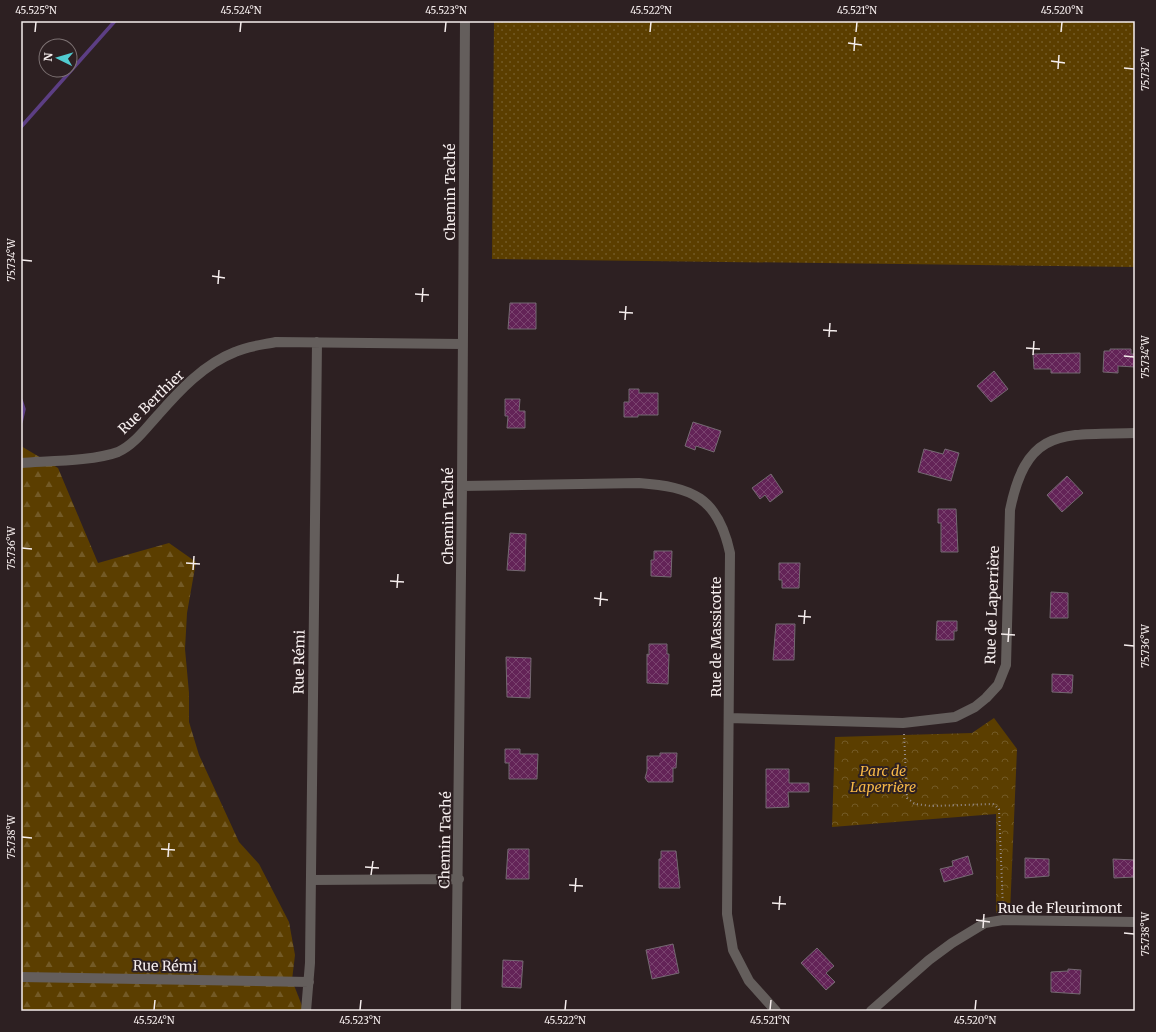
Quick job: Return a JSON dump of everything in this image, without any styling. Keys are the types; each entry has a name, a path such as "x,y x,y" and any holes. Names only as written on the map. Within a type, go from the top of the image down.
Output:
{"street":[{"name":"Chemin Taché","path":"456,1011 459,879 465,21"},
{"name":"Rue Berthier","path":"21,463 99,456 118,452 132,443 181,390 214,363 234,352 250,347 276,342 462,344"},
{"name":"Rue Rémi","path":"306,1011 311,880 317,342"},
{"name":"Rue de Laperrière","path":"729,718 903,723 955,717 975,707 998,685 1006,665 1010,510 1014,490 1024,466 1032,453 1042,445 1070,435 1135,433"},
{"name":"Rue de Massicotte","path":"462,486 639,483 664,485 688,491 706,502 721,521 730,553 727,914 732,950 749,981 776,1011"},
{"path":"311,880 459,879"},
{"name":"Rue de Fleurimont","path":"871,1011 929,960 952,943 985,923 1003,920 1135,922"},
{"name":"Rue Rémi","path":"21,977 308,982"}],"path":[{"path":"903,723 907,798 915,804 931,806 993,804 999,809 1003,920"}],"green space":[{"path":"494,21 1135,21 1135,267 492,259"},
{"path":"21,446 58,468 98,563 169,543 196,562 187,613 185,649 189,693 189,722 199,755 239,842 259,864 289,922 295,955 292,980 304,1011 21,1011"},
{"name":"Parc de Laperrière","path":"994,718 1017,749 1010,913 996,913 996,814 832,827 835,737 972,733"}],"building":[{"path":"510,303 536,303 536,329 508,329"},
{"path":"1110,349 1131,349 1131,354 1135,354 1135,367 1118,366 1118,373 1103,372 1104,351 1110,351"},
{"path":"1080,353 1080,373 1051,373 1051,369 1034,369 1033,354"},
{"path":"994,371 1008,389 991,402 977,386"},
{"path":"629,389 639,389 639,393 658,393 658,415 624,417 624,402 629,402"},
{"path":"505,399 520,399 519,411 525,411 525,428 507,428 508,416 505,416"},
{"path":"693,422 721,431 714,452 696,446 695,450 685,446"},
{"path":"924,449 943,454 945,449 959,453 951,481 918,472"},
{"path":"771,474 783,492 770,502 765,495 760,499 752,488"},
{"path":"1067,476 1083,493 1062,512 1047,495"},
{"path":"938,509 956,509 958,552 941,552 941,523 938,523"},
{"path":"510,533 526,534 525,571 507,570"},
{"path":"654,551 672,551 671,577 651,576 651,560 654,560"},
{"path":"779,563 800,563 799,588 782,588 782,580 779,580"},
{"path":"1051,592 1068,593 1068,618 1050,618"},
{"path":"937,621 957,621 957,631 954,631 954,640 936,640"},
{"path":"776,624 795,624 794,660 773,660"},
{"path":"649,644 667,644 667,654 669,654 668,684 647,683 647,654 649,655"},
{"path":"506,657 531,658 530,698 507,697"},
{"path":"1052,674 1073,675 1072,693 1052,692"},
{"path":"505,749 520,749 520,754 538,754 537,779 509,779 509,763 505,763"},
{"path":"660,753 677,753 676,768 673,768 673,782 648,782 645,778 647,771 647,756 660,756"},
{"path":"766,769 789,769 789,783 809,783 809,792 788,792 789,807 766,808"},
{"path":"508,849 529,849 529,879 506,879"},
{"path":"661,851 676,851 680,888 659,888 659,859 661,859"},
{"path":"968,856 973,874 944,882 940,869 953,866 952,861"},
{"path":"1025,858 1049,859 1049,876 1025,878"},
{"path":"1113,859 1135,860 1135,877 1114,878"},
{"path":"673,944 679,973 652,979 646,950"},
{"path":"817,948 834,966 826,973 835,982 826,990 801,963"},
{"path":"503,960 523,961 521,988 502,987"},
{"path":"1068,969 1081,970 1080,994 1051,992 1051,972 1068,971"}],"waterway":[{"path":"21,127 115,21"},
{"path":"21,400 24,409 21,422"}]}
